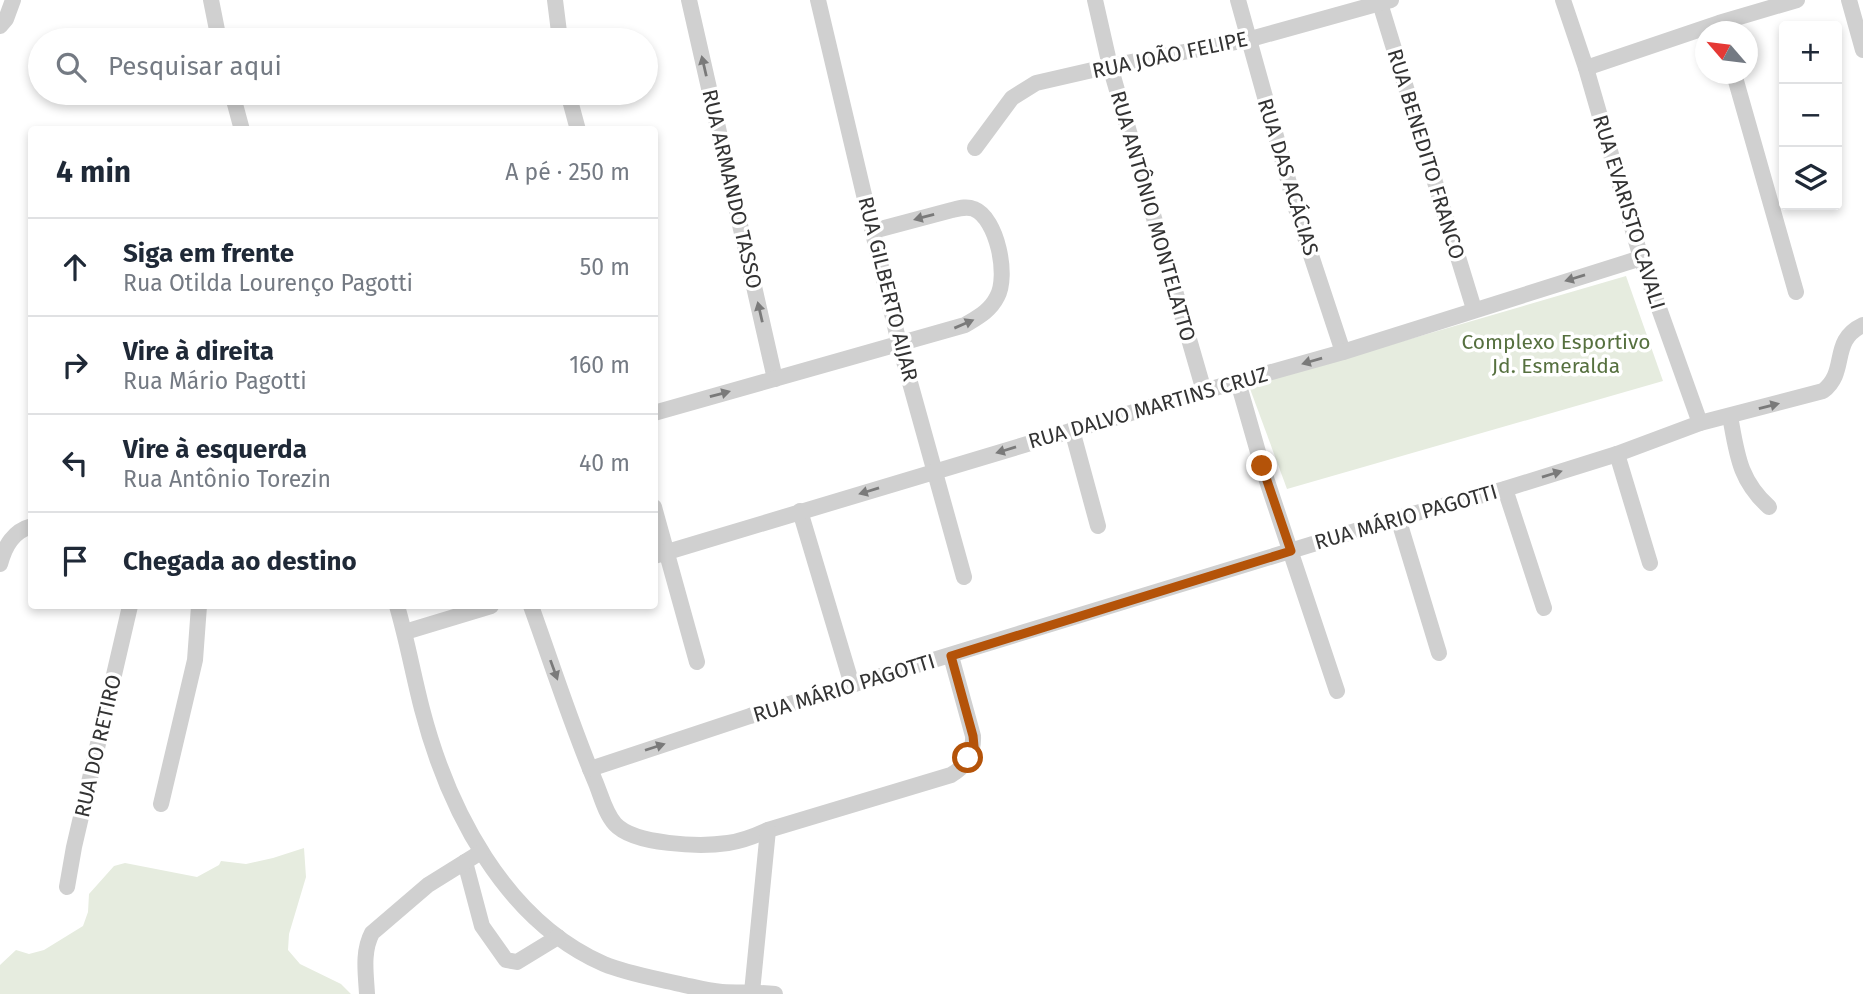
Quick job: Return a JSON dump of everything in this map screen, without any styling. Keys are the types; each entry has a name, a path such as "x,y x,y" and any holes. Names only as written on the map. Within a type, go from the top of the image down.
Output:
{"street":[{"path":"2,20 13,0"},
{"path":"211,0 217,28"},
{"path":"555,0 558,28"},
{"name":"RUA ARMANDO TASSO","path":"689,0 775,379"},
{"name":"RUA GILBERTO AIJAR","path":"818,0 899,343 964,577"},
{"name":"RUA ANTÔNIO MONTELATTO","path":"1095,0 1110,66 1204,391"},
{"name":"RUA DAS ACÁCIAS","path":"1238,0 1299,219 1343,352"},
{"name":"RUA EVARISTO CAVALI","path":"1563,0 1586,68 1640,258 1700,423"},
{"path":"1738,21 1797,0"},
{"path":"1849,0 1863,50"},
{"name":"RUA JOÃO FELIPE","path":"975,148 1012,98 1036,83 1247,40 1383,1"},
{"name":"RUA BENEDITO FRANCO","path":"1383,1 1474,309"},
{"path":"1586,68 1695,35"},
{"path":"1737,84 1796,292"},
{"path":"235,105 241,126"},
{"path":"571,105 577,126"},
{"path":"658,412 965,325 986,313 998,297 1003,281 1003,263 997,243 983,215 975,209 964,207 873,231"},
{"name":"RUA DALVO MARTINS CRUZ","path":"661,554 1072,430 1343,352 1640,258"},
{"name":"RUA MÁRIO PAGOTTI","path":"590,769 852,685 1398,518 1505,489 1617,454 1700,423 1823,391 1837,375 1840,351 1847,336 1853,329 1863,325"},
{"path":"1238,382 1262,466 1337,691"},
{"path":"1730,416 1747,483 1769,507"},
{"path":"1072,430 1098,526"},
{"path":"1617,454 1650,563"},
{"path":"1505,489 1544,608"},
{"path":"800,511 852,685"},
{"path":"1398,518 1439,653"},
{"path":"0,564 8,542 25,529"},
{"path":"658,534 661,554 697,662"},
{"name":"RUA DO RETIRO","path":"67,887 74,846 129,609"},
{"path":"161,803 195,660 199,609"},
{"path":"398,609 423,710 443,773 481,852 515,895 558,937 604,964 624,971 720,992 775,994"},
{"path":"405,632 481,609"},
{"path":"532,609 608,813 622,830 647,840 726,844 746,840 768,830 958,771 971,753 973,736 951,656"},
{"path":"752,992 768,830"},
{"path":"367,994 366,955 367,943 372,933 428,885 481,852"},
{"path":"465,862 482,926 506,960 517,962 558,937"}],"green space":[{"name":"Complexo Esportivo Jd. Esmeralda","path":"1626,276 1663,381 1287,489 1249,386"},
{"path":"304,848 306,877 289,934 288,950 300,964 341,984 351,994 0,994 0,965 16,950 29,954 44,950 83,926 88,912 89,894 114,866 125,863 197,877 219,865 221,861 246,864"}],"route":[{"path":"968,758 974,746 973,736 951,656 1291,551 1262,466"}]}
